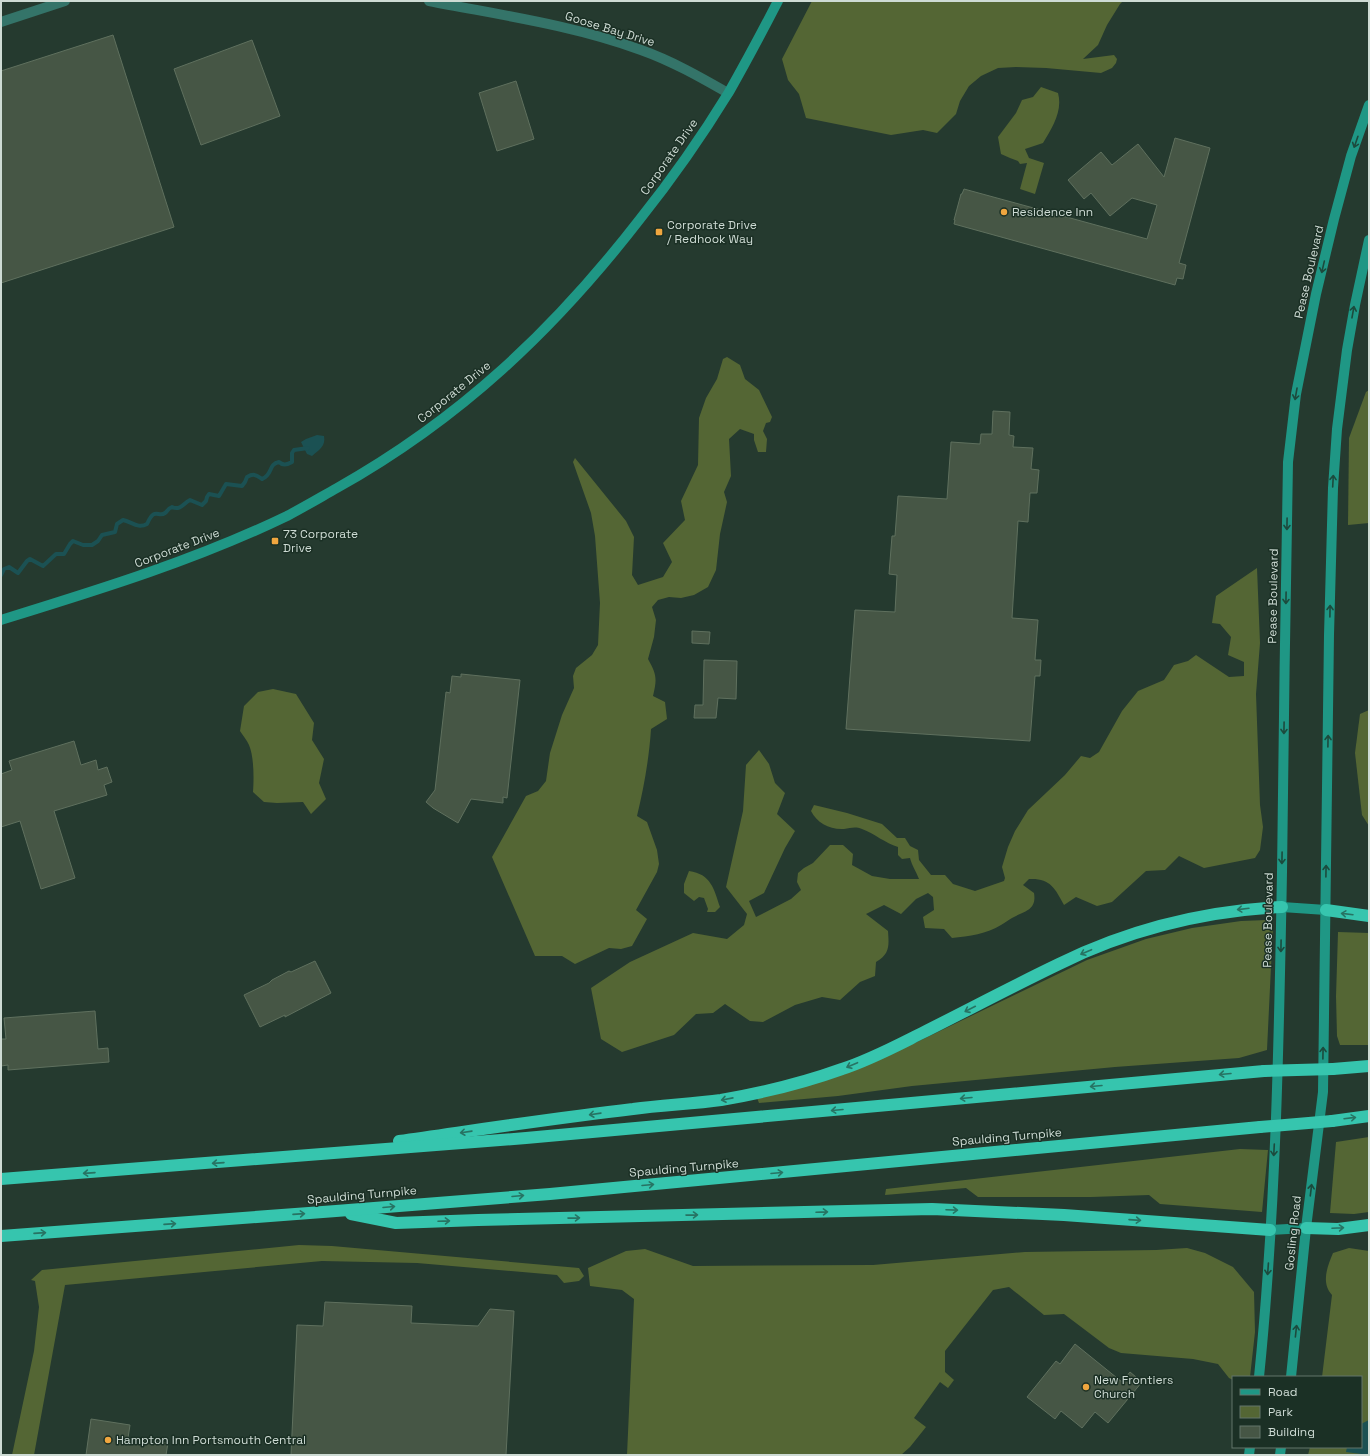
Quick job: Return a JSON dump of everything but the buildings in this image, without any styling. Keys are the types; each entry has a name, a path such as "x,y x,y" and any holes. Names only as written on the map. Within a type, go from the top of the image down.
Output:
{"highway":[{"path":"257,1160 633,1109 720,1100 776,1089 808,1081 889,1050 1060,963 1116,940 1195,918 1255,908 1282,907"},
{"path":"1326,910 1369,916"},
{"path":"1,1179 257,1160 820,1112 1264,1071 1333,1069 1369,1066"},
{"name":"Spaulding Turnpike","path":"1,1236 336,1211 646,1185 1332,1121 1369,1116"},
{"path":"336,1211 396,1223 932,1209 1064,1215 1270,1230"},
{"path":"1306,1228 1338,1229 1369,1225"}],"street":[{"path":"1,22 65,1"},
{"name":"Goose Bay Drive","path":"429,1 545,23 612,41 641,50 668,61 728,93"},
{"name":"Corporate Drive","path":"1,620 103,588 221,545 299,510 364,473 411,443 474,395 523,352 568,305 620,245 666,186 679,169 728,93 778,1"},
{"name":"Pease Boulevard","path":"1277,1097 1282,907 1288,462 1296,394 1316,294 1351,156 1369,105"},
{"path":"1282,907 1326,910 1329,635 1333,488 1337,429 1348,342 1369,240"},
{"name":"Gosling Road","path":"1291,1376 1322,1092 1326,910"},
{"name":"Gosling Road","path":"1259,1376 1266,1295 1277,1097"},
{"path":"1270,1230 1306,1228"}],"green space":[{"path":"812,1 1123,1 1107,25 1098,45 1083,59 1114,55 1117,59 1112,68 1101,73 1046,68 998,68 981,76 969,86 960,101 956,114 937,133 923,130 891,135 806,118 799,94 788,80 782,59"},
{"path":"1041,87 1058,93 1059,106 1056,119 1043,143 1025,149 1029,158 1044,163 1035,194 1020,189 1027,163 1020,164 1018,161 1001,154 998,137 1016,113 1022,100 1033,97"},
{"path":"727,357 740,365 745,379 759,390 772,417 770,422 766,423 763,431 767,439 766,452 758,452 754,440 754,434 740,429 729,439 731,476 724,492 727,502 720,534 716,570 708,587 694,595 681,598 669,597 658,600 652,607 656,620 654,637 648,659 655,677 653,696 665,702 667,719 651,729 646,773 637,816 647,822 657,850 659,864 657,872 636,910 647,919 632,946 621,949 609,948 575,964 562,956 535,956 492,857 526,796 538,791 546,781 550,753 562,715 574,688 573,676 576,668 592,655 598,645 600,603 595,536 591,513 573,462 575,458 626,521 634,537 632,575 638,585 663,577 672,562 663,543 685,520 681,501 698,465 699,418 706,398 717,379 723,359"},
{"path":"1369,390 1369,523 1348,525 1349,438 1366,392"},
{"path":"1257,568 1260,643 1256,694 1260,805 1263,827 1260,850 1255,858 1204,868 1179,856 1165,870 1146,871 1112,902 1097,906 1076,897 1064,905 1055,889 1047,882 1029,879 1023,885 1034,893 1034,904 1029,910 990,931 952,938 944,929 925,928 923,917 934,910 933,897 928,893 916,899 901,914 884,905 866,914 888,931 888,949 884,956 876,962 875,976 860,982 840,1000 822,997 795,1005 763,1022 750,1021 725,1004 713,1013 696,1014 674,1035 622,1052 601,1039 591,988 630,962 693,933 727,939 744,925 747,914 726,887 743,811 746,765 759,750 769,764 775,783 785,793 777,814 795,831 785,848 764,893 749,901 756,917 791,899 801,890 797,882 798,873 813,863 830,845 843,845 853,854 852,865 872,876 890,879 919,879 910,858 902,859 898,855 898,847 860,828 839,829 824,825 811,811 814,805 882,824 897,838 905,838 910,846 918,850 919,860 931,875 945,875 953,884 975,891 1004,881 1005,878 1002,867 1008,847 1015,831 1028,810 1065,775 1081,756 1090,758 1099,752 1122,711 1138,691 1164,680 1174,665 1188,661 1196,655 1229,677 1244,676 1244,662 1228,655 1231,637 1220,624 1212,623 1216,596"},
{"path":"273,689 296,694 314,723 312,740 324,759 319,783 326,799 311,814 303,802 264,802 253,792 253,761 251,750 240,731 244,706 258,692"},
{"path":"1369,710 1369,826 1362,815 1355,753 1360,714"},
{"path":"689,871 702,875 710,883 716,894 720,907 715,912 707,912 708,909 704,898 699,897 694,901 684,893 684,884"},
{"path":"1241,921 1271,921 1273,925 1267,1050 1239,1058 1115,1067 912,1086 838,1096 759,1103 757,1098 915,1043 1087,960 1146,939 1192,928"},
{"path":"1338,932 1369,933 1369,1045 1340,1045 1337,1036 1336,996"},
{"path":"1369,1137 1369,1212 1354,1214 1330,1213 1336,1142"},
{"path":"1240,1149 1268,1150 1262,1212 1160,1204 1149,1195 1091,1197 978,1197 966,1188 885,1195 886,1189"},
{"path":"299,1245 332,1246 579,1268 584,1276 579,1281 564,1283 557,1275 417,1263 322,1261 65,1285 34,1455 12,1455 34,1351 39,1307 35,1281 31,1280 42,1270"},
{"path":"1187,1248 1205,1253 1233,1267 1254,1292 1255,1332 1250,1376 1232,1376 1232,1380 1229,1378 1218,1364 1193,1359 1121,1353 1109,1348 1064,1314 1044,1315 1009,1287 993,1290 945,1351 945,1372 954,1380 948,1388 940,1382 914,1418 926,1427 910,1447 901,1455 627,1455 634,1299 622,1290 590,1286 588,1268 626,1251 645,1249 693,1266 873,1265 1025,1252 1156,1250"},
{"path":"1349,1248 1369,1251 1369,1455 1308,1455 1310,1448 1362,1448 1362,1376 1322,1376 1332,1295 1327,1285 1326,1275 1333,1253"}],"water":[{"path":"317,435 324,436 324,442 321,448 312,456 307,454 301,442"},
{"path":"1369,1420 1369,1455 1346,1452 1347,1448 1362,1448 1362,1424"}],"waterway":[{"path":"1,575 4,569 9,567 18,573 30,559 43,566 56,554 64,554 73,541 83,545 92,545 98,541 102,535 115,532 117,524 123,520 141,526 147,524 152,515 163,514 168,509 172,507 178,508 190,500 202,505 206,501 209,494 219,496 226,484 242,486 247,477 251,475 262,479 268,475 273,465 276,463 279,462 285,465 292,462 292,453 294,450 308,448"}],"place":[{"name":"Residence Inn","path":"1004,212"},
{"name":"Corporate Drive / Redhook Way","path":"659,232"},
{"name":"73 Corporate Drive","path":"275,541"},
{"name":"New Frontiers Church","path":"1086,1387"},
{"name":"Hampton Inn Portsmouth Central","path":"108,1440"}]}
